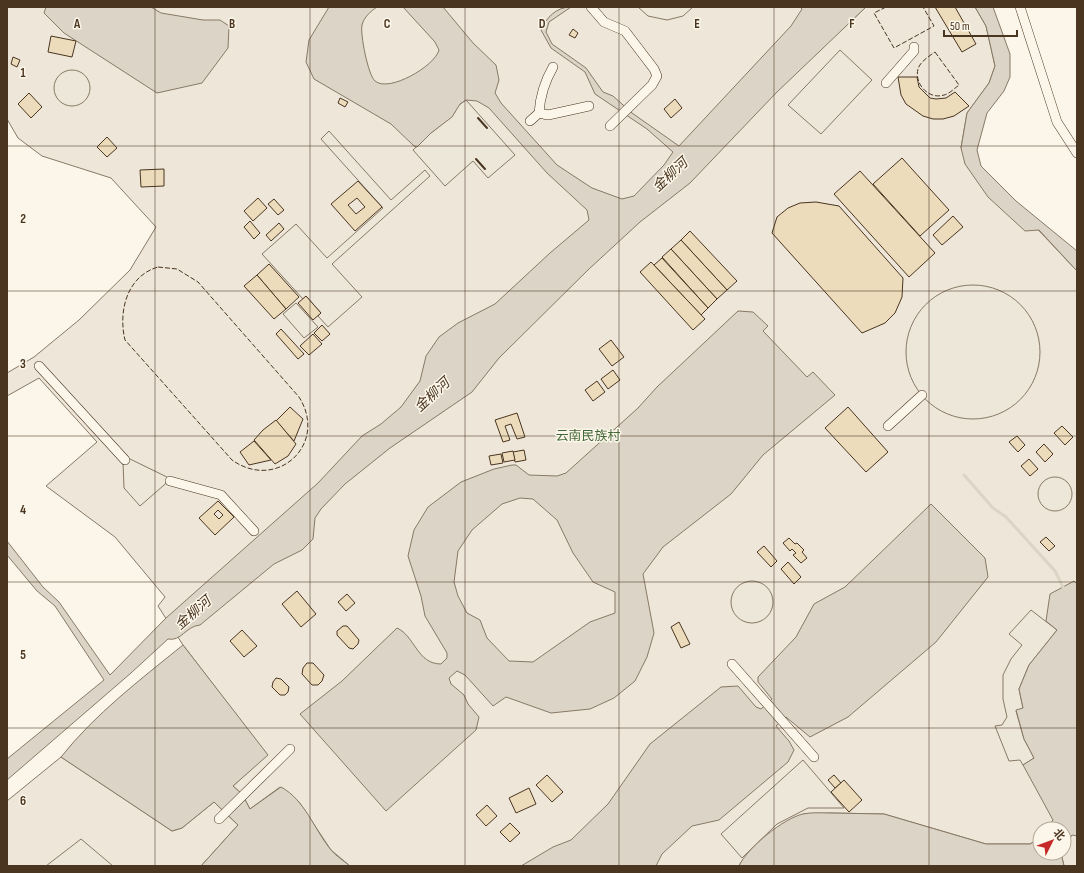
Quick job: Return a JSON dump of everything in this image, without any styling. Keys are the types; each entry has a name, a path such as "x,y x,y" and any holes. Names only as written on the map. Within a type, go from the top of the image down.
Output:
{"street":[{"path":"591,7 604,22 625,32 654,69 657,76 652,85 610,126"},
{"path":"1020,7 1057,122 1077,153"},
{"path":"886,82 914,51 914,46"},
{"path":"539,114 540,102 548,76 553,67"},
{"path":"530,121 539,114 548,115 589,106"},
{"path":"39,366 125,460"},
{"path":"888,426 922,396"},
{"path":"170,480 221,495 254,532"},
{"path":"732,664 814,757"},
{"path":"218,819 290,749"}],"green space":[{"name":"云南民族村","path":"7,7 835,7 850,22 866,7 975,7 986,26 995,66 989,83 967,113 961,148 1077,271 1077,866 1064,866 1063,861 1072,861 1072,821 1032,821 1032,843 1030,844 986,844 884,814 831,813 803,814 741,862 739,866 350,866 331,850 299,802 280,787 250,809 242,794 233,786 267,755 183,645 158,606 165,597 115,537 46,486 97,442 39,378 7,396 7,373 34,357 79,320 130,270 156,227 111,178 42,156 18,138 7,119"},
{"path":"61,757 172,831 182,828 214,802 238,825 201,866 7,866 7,801"}],"shaded area":[{"path":"638,7 693,7 683,16 667,20 648,16"},
{"path":"840,50 872,80 821,134 788,105"},
{"path":"76,70 85,75 89,81 89,95 85,101 76,106 68,106 59,101 55,95 54,84 59,75 65,71"},
{"path":"466,100 515,155 488,178 473,161 445,186 413,150 451,117 455,112 456,107"},
{"path":"329,131 391,200 425,170 430,176 332,264 362,297 328,327 318,316 321,313 306,296 303,299 262,254 296,224 327,258 383,208 321,139"},
{"path":"966,285 980,285 999,290 1021,304 1035,326 1039,339 1039,365 1035,378 1021,400 999,414 980,419 966,419 947,414 925,400 911,378 906,359 906,345 911,326 925,304 947,290"},
{"path":"296,303 318,327 304,338 283,314"},
{"path":"128,458 171,479 140,506 124,488 123,462"},
{"path":"1055,477 1067,482 1072,494 1067,506 1055,511 1043,506 1038,494 1043,482"},
{"path":"748,581 756,581 764,584 770,590 773,602 770,614 764,620 756,623 748,623 740,620 734,614 731,606 731,598 734,590 740,584"},
{"path":"1031,610 1057,630 1029,665 1019,689 1023,708 1016,711 1024,739 1034,758 1023,765 1020,760 1009,761 995,726 1002,725 1007,717 1003,699 1003,675 1011,659 1022,645 1009,634"},
{"path":"803,760 844,808 808,808 777,824 742,858 721,834"},
{"path":"81,839 113,866 46,866"}],"water":[{"path":"46,7 151,7 161,13 203,20 220,20 229,26 228,48 202,83 157,93 64,33 44,13"},
{"name":"金柳河","path":"329,7 377,7 370,12 363,22 362,37 365,54 372,77 375,81 382,84 400,81 411,76 429,63 436,56 439,50 435,42 403,7 443,7 473,43 496,65 499,80 495,93 501,103 557,165 592,188 622,199 634,196 664,165 673,152 647,129 595,94 585,72 551,48 541,30 552,14 566,7 571,7 549,22 546,32 552,44 586,68 603,92 613,96 632,113 679,146 791,26 802,9 800,7 866,7 776,93 690,183 640,222 589,269 499,358 472,392 390,448 345,484 321,509 315,518 313,539 302,550 274,564 200,625 191,628 177,638 168,639 131,673 7,780 7,759 104,680 55,606 37,591 7,555 7,541 43,587 59,602 110,675 166,618 318,483 362,436 381,424 401,407 420,381 426,356 439,337 458,323 495,304 550,253 589,220 587,210 547,173 489,108 477,101 466,100 460,104 452,117 431,133 417,147 414,146 391,124 314,79 306,62 309,40"},
{"path":"975,7 993,7 1010,54 1010,77 1004,91 987,113 977,150 981,166 1016,201 1077,251 1077,271 1039,230 1025,231 988,197 965,164 961,148 967,113 989,83 995,66 986,26"},
{"path":"738,311 753,312 768,326 763,331 807,377 813,372 835,395 763,455 731,494 663,547 643,574 654,633 647,657 635,681 614,698 590,709 551,713 506,697 493,706 465,675 457,671 449,678 451,684 464,695 468,704 479,717 476,730 386,811 300,714 342,681 397,628 408,637 421,655 427,660 433,663 441,664 447,658 447,653 425,616 421,596 408,556 414,530 428,507 461,482 494,469 516,465 529,475 557,476 566,473 638,408 657,387","holes":["520,498 533,499 557,520 573,553 593,582 615,592 615,613 590,622 533,662 509,661 487,638 480,620 467,613 458,596 454,582 458,551 472,530 502,504"]},
{"path":"931,504 985,558 988,577 936,642 848,717 810,737 786,717 776,726 789,741 794,750 788,762 719,820 692,826 662,854 656,866 521,866 553,847 571,840 608,804 650,744 721,687 738,686 756,707 761,709 772,699 758,682 758,677 796,637 814,604 845,587"},
{"path":"1074,581 1077,584 1077,836 1072,835 1072,821 1052,821 1023,765 1034,758 1024,739 1016,710 1023,708 1019,689 1029,665 1057,630 1046,621 1050,594"},
{"path":"183,645 268,755 233,786 242,794 250,809 281,787 297,799 331,850 350,866 201,866 238,825 214,802 182,828 172,831 61,757 88,726 103,712"},
{"path":"813,813 884,814 986,844 1032,843 1032,861 1063,861 1064,866 739,866 750,851 777,827 795,817"}],"building":[{"path":"935,7 955,7 976,44 962,52"},
{"path":"573,29 578,33 575,38 569,35"},
{"path":"51,36 76,41 72,57 48,52"},
{"path":"13,57 20,60 17,67 11,64"},
{"path":"898,77 917,77 919,87 930,98 946,98 955,92 969,106 954,116 943,119 933,119 923,116 906,104 901,95"},
{"path":"29,93 42,107 31,118 18,104"},
{"path":"340,98 348,102 345,107 338,103"},
{"path":"675,99 682,108 671,118 664,109"},
{"path":"107,137 117,148 107,157 97,147"},
{"path":"902,158 949,210 920,236 873,184"},
{"path":"164,169 164,186 141,187 140,170"},
{"path":"860,171 935,253 909,277 834,194"},
{"path":"358,181 382,207 355,231 331,204","holes":["357,198 365,207 356,214 348,205"]},
{"path":"258,198 267,208 253,221 244,211"},
{"path":"274,199 284,210 278,215 268,204"},
{"path":"816,202 839,206 903,278 902,297 895,313 885,323 862,333 772,233 777,217 788,208 800,203"},
{"path":"953,216 963,227 942,245 933,235"},
{"path":"250,221 260,233 254,239 244,227"},
{"path":"279,223 284,229 271,241 266,235"},
{"path":"690,231 737,281 727,290 681,240"},
{"path":"681,240 727,290 717,299 671,249"},
{"path":"671,249 717,299 708,308 662,257"},
{"path":"662,258 708,308 701,315 654,265"},
{"path":"651,262 705,319 693,330 640,272"},
{"path":"269,264 299,297 286,309 257,275"},
{"path":"257,275 286,309 274,319 244,286"},
{"path":"306,296 321,313 313,320 298,303"},
{"path":"322,325 330,334 322,341 314,333"},
{"path":"281,329 304,354 298,359 276,334"},
{"path":"313,334 322,344 309,355 300,346"},
{"path":"611,340 624,357 612,366 599,349"},
{"path":"613,370 620,380 608,389 601,379"},
{"path":"597,381 605,392 593,401 585,390"},
{"path":"290,407 303,419 294,441 276,421"},
{"path":"848,407 888,452 866,472 825,428"},
{"path":"517,413 525,437 517,439 511,424 505,426 510,440 503,442 495,420"},
{"path":"276,420 296,444 288,456 275,464 254,440 263,430"},
{"path":"1062,426 1073,437 1065,445 1054,433"},
{"path":"1017,436 1025,445 1018,452 1009,442"},
{"path":"254,441 271,460 249,465 240,452"},
{"path":"1044,444 1053,454 1045,462 1036,452"},
{"path":"524,450 526,460 515,462 513,452"},
{"path":"513,451 515,460 504,462 502,453"},
{"path":"501,454 503,463 491,465 489,456"},
{"path":"1029,459 1038,469 1030,476 1021,466"},
{"path":"218,501 234,517 215,535 199,518","holes":["218,510 223,515 219,519 214,514"]},
{"path":"1046,537 1055,546 1049,551 1040,542"},
{"path":"789,538 804,550 802,552 807,558 801,563 793,555 796,553 792,549 790,551 783,543"},
{"path":"764,546 777,561 771,567 757,552"},
{"path":"788,562 801,577 794,584 781,569"},
{"path":"297,591 316,614 301,627 282,604"},
{"path":"347,594 355,603 346,611 338,602"},
{"path":"679,622 690,644 681,648 671,627"},
{"path":"343,626 347,626 359,640 358,644 353,649 349,648 337,635 337,631"},
{"path":"242,630 257,646 244,657 230,641"},
{"path":"307,663 313,663 324,675 322,681 318,685 312,685 302,674 303,668"},
{"path":"276,678 281,679 289,687 288,692 285,695 280,695 272,687"},
{"path":"547,775 563,792 552,802 536,785"},
{"path":"834,775 841,783 835,788 828,780"},
{"path":"844,780 862,800 849,812 831,792"},
{"path":"529,788 536,804 516,813 509,798"},
{"path":"487,805 497,816 486,826 476,815"},
{"path":"510,823 520,833 510,842 500,832"}],"waterway":[{"path":"964,475 993,508 1006,517 1055,571 1063,587"}],"fence":[{"path":"886,7 874,13 894,48 934,26 923,7"},
{"path":"935,52 959,85 948,93 938,96 924,90 918,80 917,75 921,64 935,52"},
{"path":"158,267 177,269 198,282 299,397 307,415 308,431 303,446 294,458 281,467 266,470 249,468 232,460 125,340 123,318 127,296 132,286 139,278 158,267"}],"wall":[{"path":"478,118 487,128"},
{"path":"476,159 485,169"}]}
